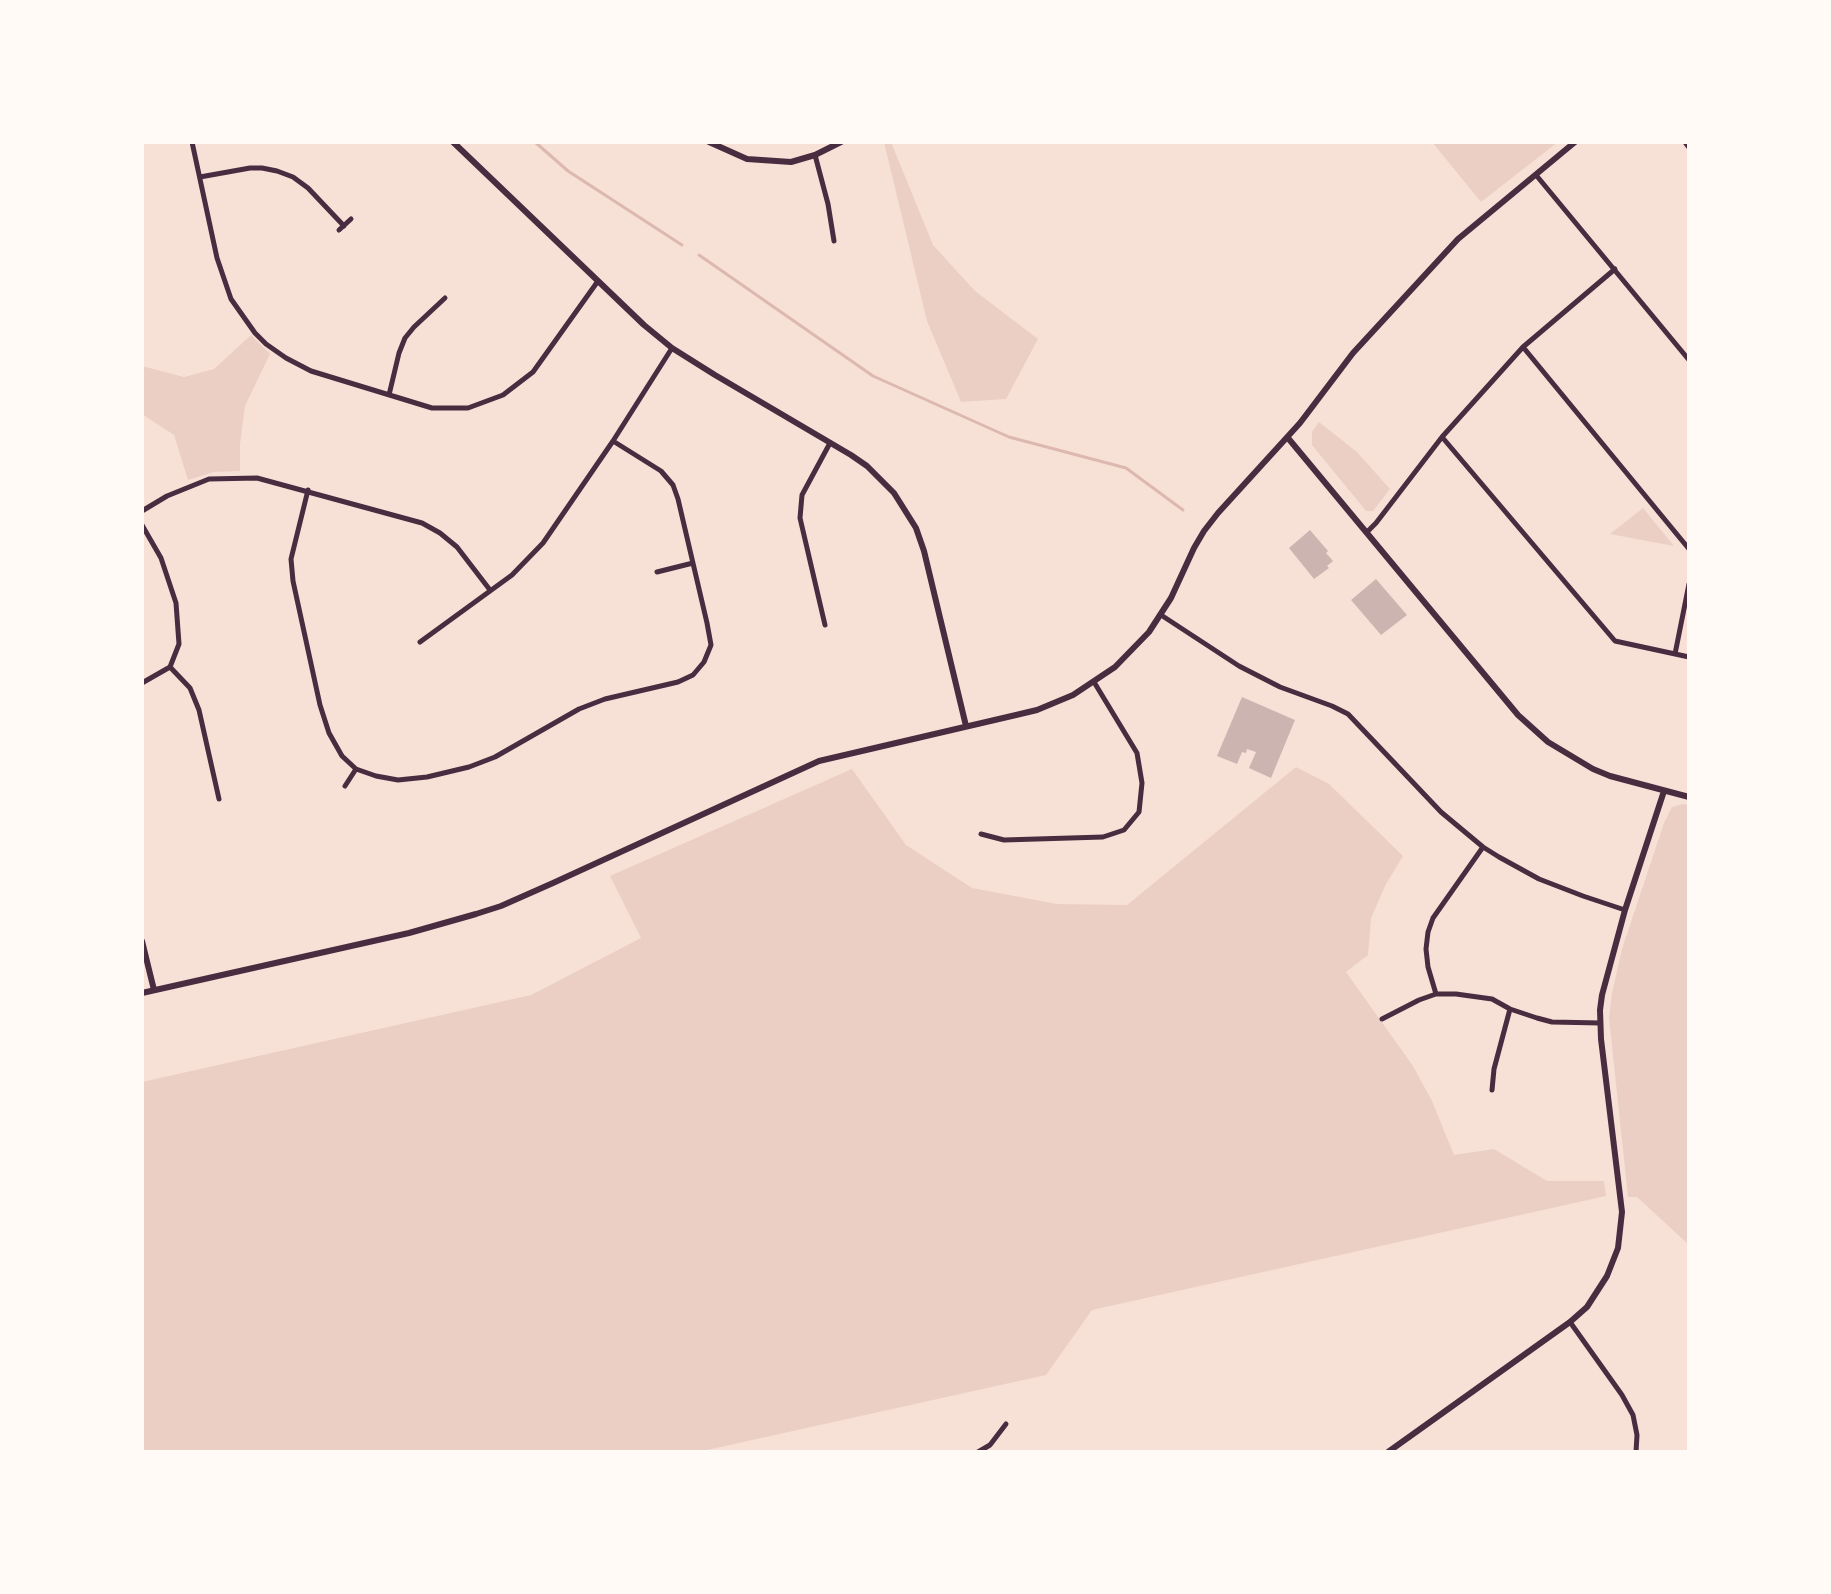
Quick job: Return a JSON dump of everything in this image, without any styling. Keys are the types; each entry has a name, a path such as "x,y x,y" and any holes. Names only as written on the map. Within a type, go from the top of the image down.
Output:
{"street":[{"path":"192,142 217,258 231,299 266,344 311,371 432,408 468,408 503,395 533,372 598,281"},
{"path":"453,142 644,325 672,348 867,466 882,479 916,528 924,551 966,726"},
{"path":"709,142 747,159 791,162 815,155 841,142"},
{"path":"142,993 409,933 501,906 810,764 845,753 1037,710 1073,695 1133,651 1161,615 1194,548 1218,513 1288,438 1353,353 1439,258 1575,142"},
{"path":"815,155 834,241"},
{"path":"200,177 250,168 277,171 293,177 308,188 341,228 351,219"},
{"path":"1536,175 1689,360"},
{"path":"1367,532 1442,437 1523,347 1615,269"},
{"path":"389,395 405,338 445,298"},
{"path":"1523,347 1689,549"},
{"path":"420,642 512,575 543,543 672,348"},
{"path":"1442,437 1615,641 1689,657"},
{"path":"1288,438 1518,715 1548,742 1610,776 1689,797"},
{"path":"308,490 291,559 320,705 329,733 342,756 356,769 398,780 427,777 495,757 579,709 605,699 678,682 693,675 704,662 711,645 673,485 661,471 613,441"},
{"path":"825,625 800,518 802,495 830,443"},
{"path":"142,511 167,496 209,479 257,478 422,523 457,547 490,590"},
{"path":"142,525 161,558 176,603 179,644 170,667 142,683"},
{"path":"657,572 693,563"},
{"path":"1675,654 1689,584"},
{"path":"1161,615 1239,666 1280,687 1348,714 1441,812 1483,847 1539,879 1625,910"},
{"path":"170,667 190,688 199,710 219,799"},
{"path":"981,834 1004,840 1103,837 1124,830 1139,812 1142,783 1137,753 1094,682"},
{"path":"345,786 356,769"},
{"path":"1388,1452 1399,1449 1570,1322 1587,1307 1607,1276 1618,1248 1622,1223 1600,1023 1602,995 1625,910 1664,791"},
{"path":"1436,994 1427,958 1428,932 1433,918 1483,847"},
{"path":"142,941 154,990"},
{"path":"1382,1019 1404,1006 1436,994 1492,999 1510,1009 1552,1022 1600,1023"},
{"path":"1492,1090 1494,1069 1510,1009"},
{"path":"1570,1322 1633,1415 1636,1452"},
{"path":"978,1452 990,1445 1006,1424"}],"shaded area":[{"path":"884,142 891,142 933,245 975,291 1038,339 1006,399 961,402 927,321"},
{"path":"1432,142 1558,142 1481,202"},
{"path":"251,335 270,354 245,406 240,471 214,472 188,480 174,435 142,414 142,366 184,377 214,369"},
{"path":"1319,422 1357,452 1390,489 1373,511 1366,511 1312,445 1312,432"},
{"path":"1643,508 1674,546 1610,534"},
{"path":"1296,767 1329,784 1403,856 1371,918 1368,955 1346,972 1413,1066 1432,1101 1454,1155 1494,1149 1547,1181 1604,1181 1606,1196 1092,1310 1046,1375 698,1452 142,1452 142,1082 531,995 641,938 610,876 852,769 906,845 972,888 1057,904 1127,905"},
{"path":"1689,805 1689,1245 1637,1197 1628,1197 1609,1018 1622,949 1664,823 1672,807"}],"building":[{"path":"1310,530 1333,561 1314,579 1289,548"},
{"path":"1376,579 1407,615 1381,635 1351,600"},
{"path":"1242,697 1295,720 1271,778 1249,768 1256,752 1247,749 1246,753 1242,752 1237,764 1217,756"}],"waterway":[{"path":"535,142 568,171 682,245"},
{"path":"699,255 873,376 1009,437 1126,468 1183,510"}]}
